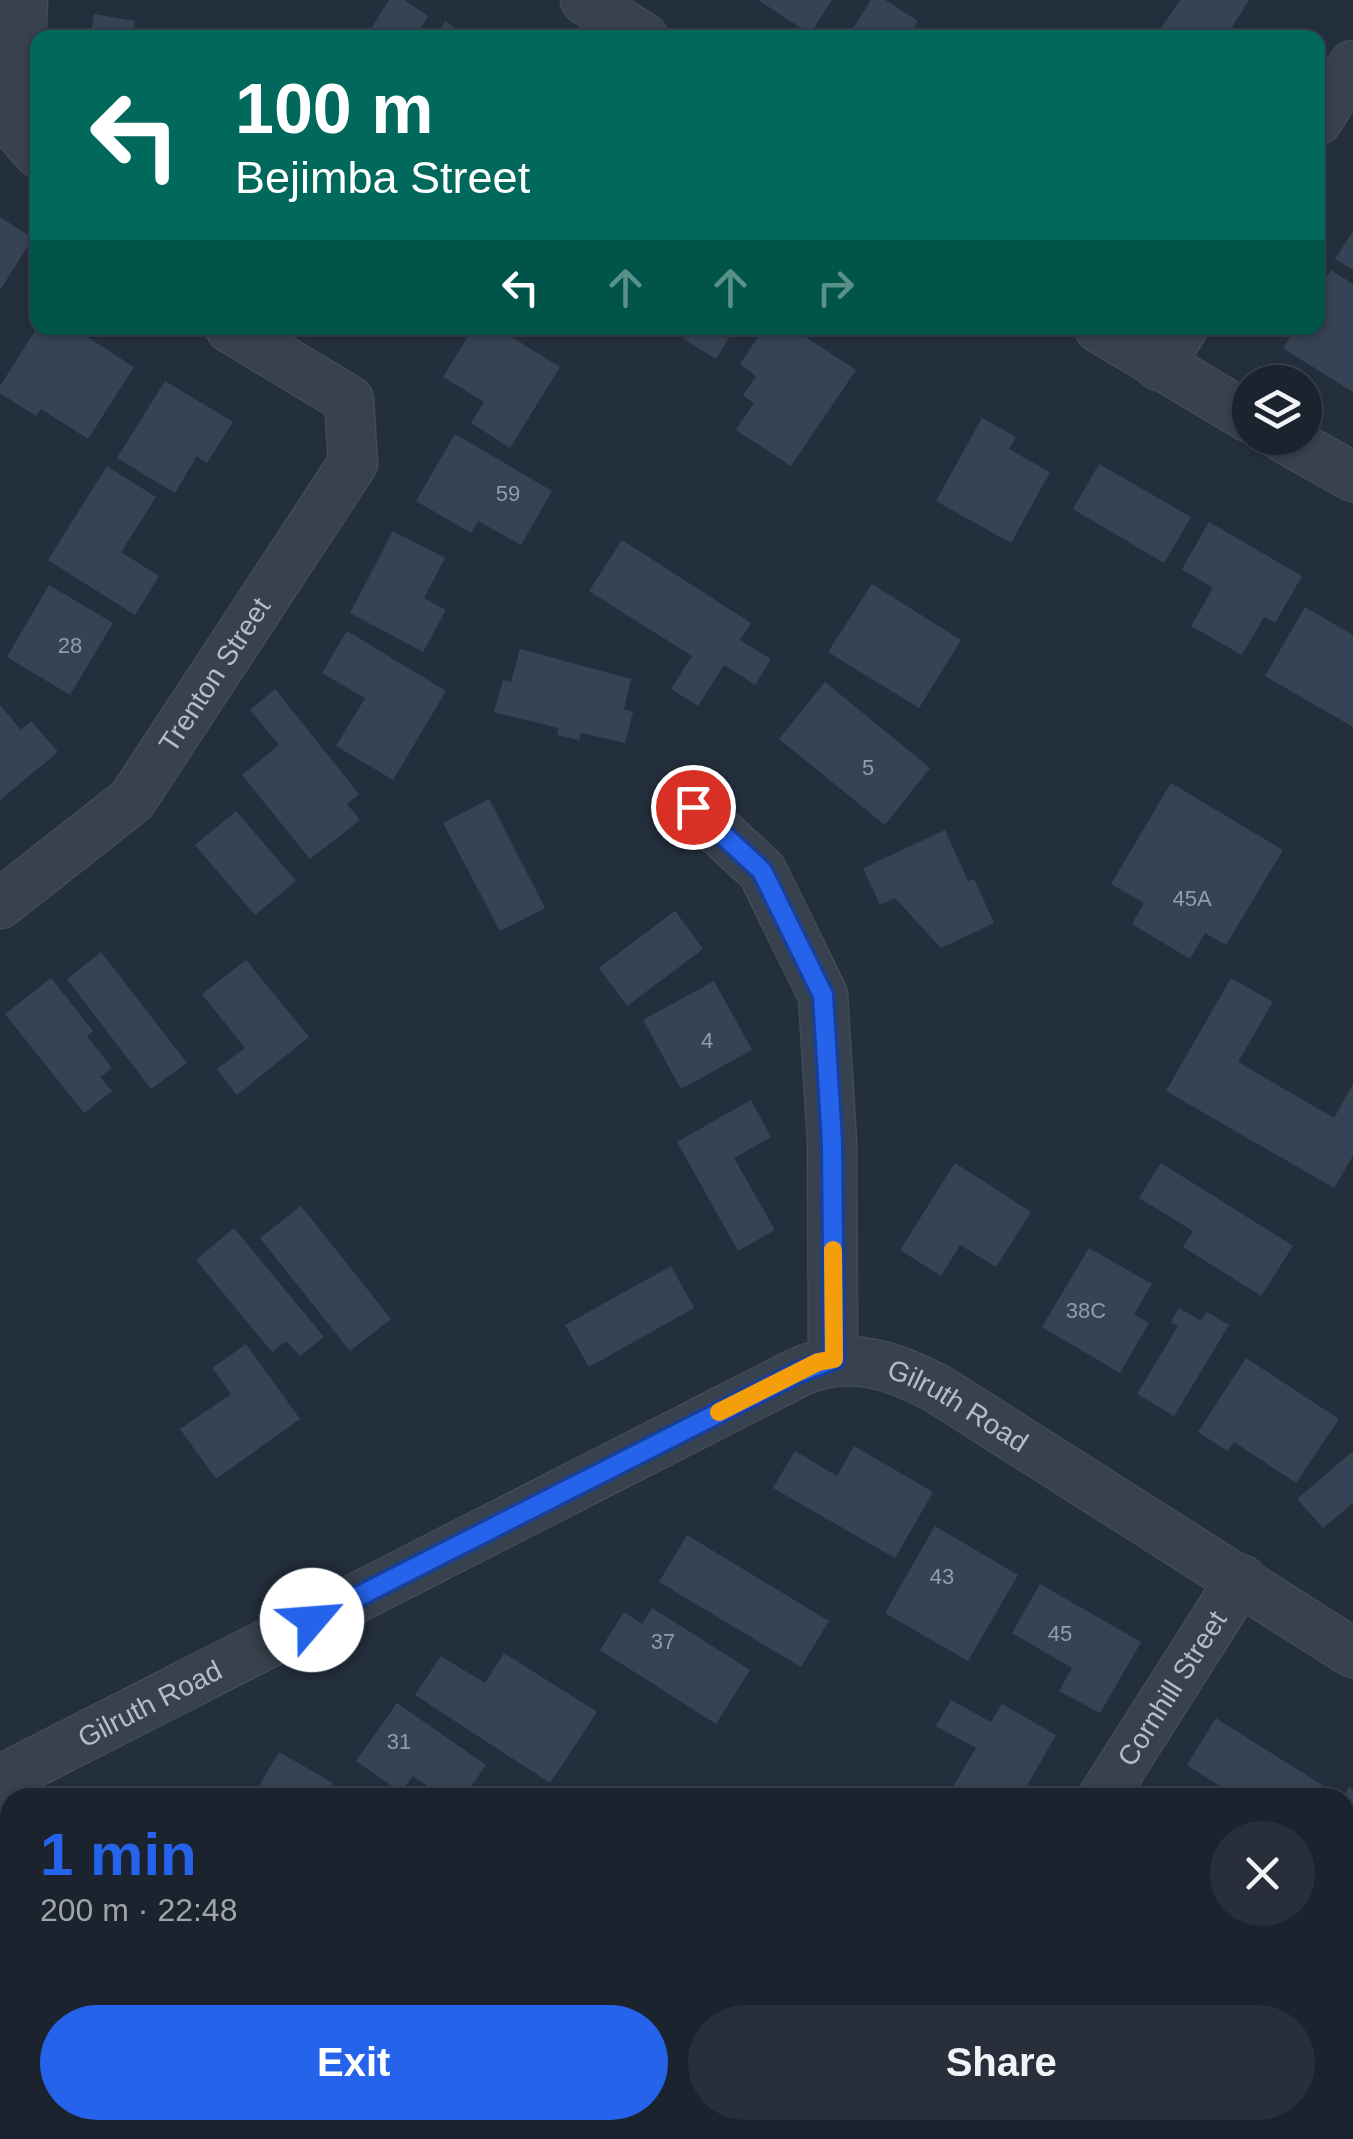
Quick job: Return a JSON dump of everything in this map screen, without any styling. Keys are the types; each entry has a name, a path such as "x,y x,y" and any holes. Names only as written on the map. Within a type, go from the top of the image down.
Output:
{"street":[{"path":"18,137 23,0"},
{"path":"585,0 632,30"},
{"path":"1325,109 1353,65"},
{"name":"Trenton Street","path":"0,904 132,800 353,463 349,400 242,335"},
{"path":"1127,335 1171,346 1232,402"},
{"path":"1314,455 1353,477"},
{"path":"693,807 762,871 823,995 832,1142 834,1359"},
{"name":"Gilruth Road","path":"0,1780 797,1373 834,1359 854,1360 918,1378 1353,1653"},
{"name":"Cornhill Street","path":"1108,1788 1241,1579"}],"building":[{"path":"389,0 404,0 428,16 422,30 370,30"},
{"path":"758,0 832,0 813,30 804,30"},
{"path":"871,0 885,0 918,21 913,30 852,30"},
{"path":"1180,0 1249,0 1230,30 1162,27"},
{"path":"94,14 135,21 134,30 91,30"},
{"path":"445,21 459,30 440,30"},
{"path":"0,217 30,236 30,243 0,290"},
{"path":"1353,231 1353,270 1335,259"},
{"path":"1331,270 1353,284 1353,392 1322,373 1322,365 1310,365 1283,348 1291,335 1325,335 1325,280"},
{"path":"33,335 84,335 134,367 88,439 41,409 36,416 0,393 0,386"},
{"path":"469,335 508,335 560,367 510,448 471,423 484,402 443,377"},
{"path":"686,335 731,335 716,359 683,339"},
{"path":"759,335 803,335 856,370 791,466 736,430 754,403 743,395 756,376 740,364"},
{"path":"165,381 233,422 207,463 197,456 175,493 117,458"},
{"path":"982,418 1016,437 1009,449 1050,472 1011,543 936,501"},
{"path":"455,434 552,491 521,545 478,521 471,533 416,501"},
{"path":"1099,464 1191,517 1164,563 1073,509"},
{"path":"107,466 156,497 121,552 159,576 135,615 48,560"},
{"path":"1209,522 1302,576 1275,623 1264,617 1242,655 1191,626 1213,588 1182,569"},
{"path":"393,531 445,558 424,598 446,610 423,652 350,613"},
{"path":"622,540 751,623 740,640 771,659 755,685 724,665 698,706 671,689 692,656 589,591"},
{"path":"872,584 961,640 919,708 828,652"},
{"path":"49,585 113,623 70,695 7,657"},
{"path":"1305,607 1353,635 1353,727 1265,676"},
{"path":"347,631 446,691 393,780 336,746 365,698 322,673"},
{"path":"520,649 631,679 624,709 633,712 625,743 581,733 579,740 557,735 559,728 494,712 503,680 511,682"},
{"path":"825,682 930,768 885,825 779,739"},
{"path":"275,689 359,794 347,804 360,820 310,859 242,775 279,745 250,710"},
{"path":"0,705 21,730 31,721 58,752 0,800"},
{"path":"1171,783 1283,850 1226,945 1205,933 1190,959 1132,924 1144,903 1111,884"},
{"path":"489,799 545,908 500,931 443,823"},
{"path":"236,811 296,881 255,915 195,845"},
{"path":"945,830 968,881 974,879 994,923 941,948 895,898 880,905 863,868"},
{"path":"675,911 703,949 627,1006 599,968"},
{"path":"101,952 187,1063 151,1089 67,979"},
{"path":"246,960 309,1037 237,1095 217,1069 245,1048 202,994"},
{"path":"51,978 93,1031 87,1036 112,1068 100,1077 112,1091 84,1113 5,1014"},
{"path":"1231,978 1273,1002 1238,1062 1334,1118 1353,1084 1353,1156 1334,1188 1166,1091"},
{"path":"714,981 752,1050 681,1089 643,1020"},
{"path":"751,1100 771,1137 734,1158 775,1230 738,1251 677,1142"},
{"path":"955,1163 1031,1212 996,1267 960,1245 941,1276 900,1250"},
{"path":"1161,1163 1293,1246 1261,1296 1183,1247 1193,1231 1139,1198"},
{"path":"301,1206 391,1319 350,1351 260,1238"},
{"path":"234,1228 324,1337 300,1356 286,1341 272,1352 196,1260"},
{"path":"1089,1248 1152,1284 1134,1314 1149,1323 1120,1373 1042,1327"},
{"path":"671,1266 694,1308 589,1367 565,1325"},
{"path":"1179,1308 1201,1321 1207,1312 1229,1325 1174,1416 1137,1394 1178,1326 1171,1322"},
{"path":"246,1344 300,1419 216,1479 180,1429 231,1394 212,1368"},
{"path":"1246,1358 1339,1419 1296,1483 1234,1442 1227,1451 1198,1432"},
{"path":"854,1446 933,1492 895,1558 773,1488 795,1451 837,1476"},
{"path":"1353,1451 1353,1503 1323,1528 1297,1499"},
{"path":"935,1526 1018,1575 968,1661 885,1613"},
{"path":"687,1535 829,1621 801,1667 659,1582"},
{"path":"1040,1584 1141,1642 1100,1713 1059,1691 1072,1668 1012,1633"},
{"path":"652,1608 750,1670 716,1724 600,1650 624,1612 642,1624"},
{"path":"504,1653 597,1712 550,1783 415,1695 441,1656 485,1683"},
{"path":"951,1700 991,1722 1002,1704 1056,1735 1026,1788 959,1788 954,1785 976,1748 936,1726"},
{"path":"397,1703 486,1765 470,1788 430,1788 413,1776 404,1788 395,1788 356,1761"},
{"path":"1216,1718 1325,1787 1223,1788 1187,1765"},
{"path":"279,1752 333,1783 330,1788 258,1788"}],"slow traffic":[{"path":"719,1412 818,1362 834,1359 833,1250"}],"route":[{"path":"312,1620 818,1362 834,1359 832,1142 823,995 762,871 693,807"}]}
